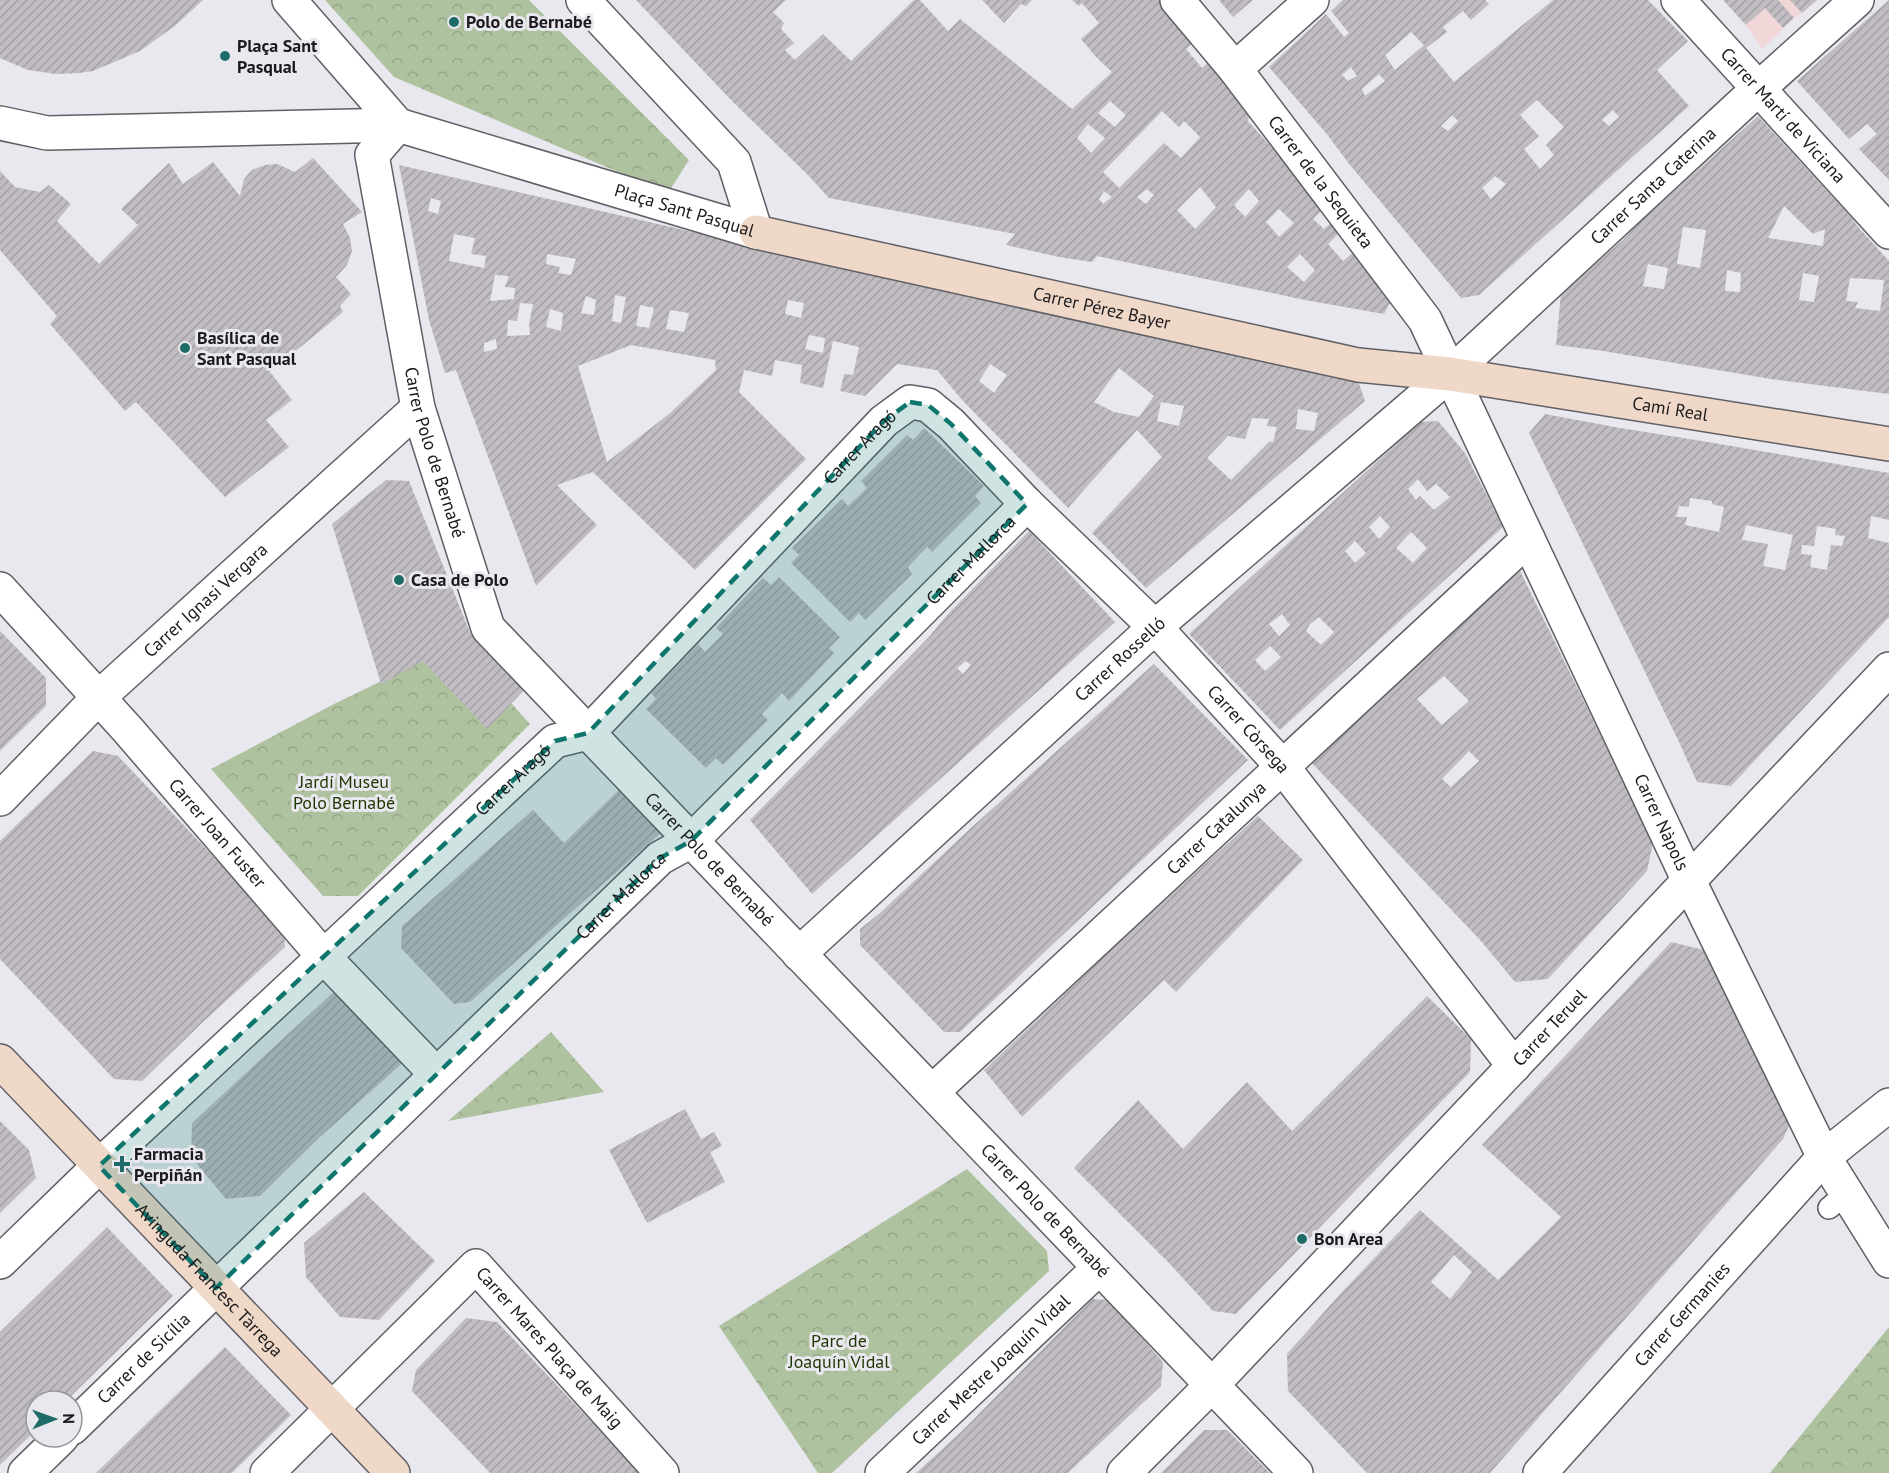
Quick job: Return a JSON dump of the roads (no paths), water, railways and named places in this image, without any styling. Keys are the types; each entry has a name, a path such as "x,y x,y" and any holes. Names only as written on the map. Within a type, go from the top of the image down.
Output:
{"street":[{"path":"289,0 398,125"},
{"name":"Plaça Sant Pasqual","path":"583,0 734,162 756,232"},
{"name":"Carrer de la Sequieta","path":"1177,0 1235,69 1425,320 1450,374"},
{"path":"1235,69 1312,0"},
{"name":"Carrer Martí de Viciana","path":"1678,0 1889,232"},
{"name":"Carrer Santa Caterina","path":"1450,374 1857,0"},
{"name":"Plaça Sant Pasqual","path":"0,123 47,133 398,125 756,232"},
{"name":"Carrer Polo de Bernabé","path":"398,125 372,155 418,408 488,628 1296,1473"},
{"name":"Carrer Pérez Bayer","path":"756,232 1358,365 1450,374"},
{"name":"Camí Real","path":"1450,374 1889,444"},
{"name":"Carrer Nàpols","path":"1450,374 1689,881 1824,1157 1838,1201 1889,1261"},
{"name":"Carrer Rosselló","path":"799,954 1155,627 1450,374"},
{"name":"Carrer Aragó","path":"0,1262 99,1166 555,741 588,733 884,421 910,402 928,405 951,424"},
{"name":"Carrer Ignasi Vergara","path":"0,799 98,698 418,408"},
{"name":"Carrer Còrsega","path":"951,424 1027,504 1155,627 1282,766 1514,1066"},
{"name":"Carrer Mallorca","path":"216,1288 660,858 691,841 1027,504"},
{"name":"Carrer Catalunya","path":"932,1092 1528,539"},
{"name":"Carrer Joan Fuster","path":"0,589 128,730 324,957 436,1074"},
{"name":"Carrer Teruel","path":"1124,1473 1212,1386 1889,669"},
{"name":"Avinguda Francesc Tàrrega","path":"0,1061 393,1473"},
{"name":"Carrer Germanies","path":"1540,1473 1824,1157 1889,1105"},
{"name":"Carrer Mares Plaça de Maig","path":"332,1410 476,1266 662,1473"},
{"name":"Carrer Mestre Joaquín Vidal","path":"882,1473 1099,1268"},
{"name":"Carrer de Sicília","path":"84,1416 216,1288"},
{"path":"267,1473 332,1410"},
{"path":"25,1473 50,1449"}],"place":[{"name":"Polo de Bernabé","path":"454,22"},
{"name":"Plaça Sant Pasqual","path":"225,56"},
{"name":"Basílica de Sant Pasqual","path":"185,348"},
{"name":"Casa de Polo","path":"399,580"},
{"name":"Farmacia Perpiñán","path":"122,1164"},
{"name":"Bon Area","path":"1302,1239"}],"park label":[{"name":"Jardí Museu Polo Bernabé","path":"344,792"},
{"name":"Parc de Joaquín Vidal","path":"839,1351"}]}
